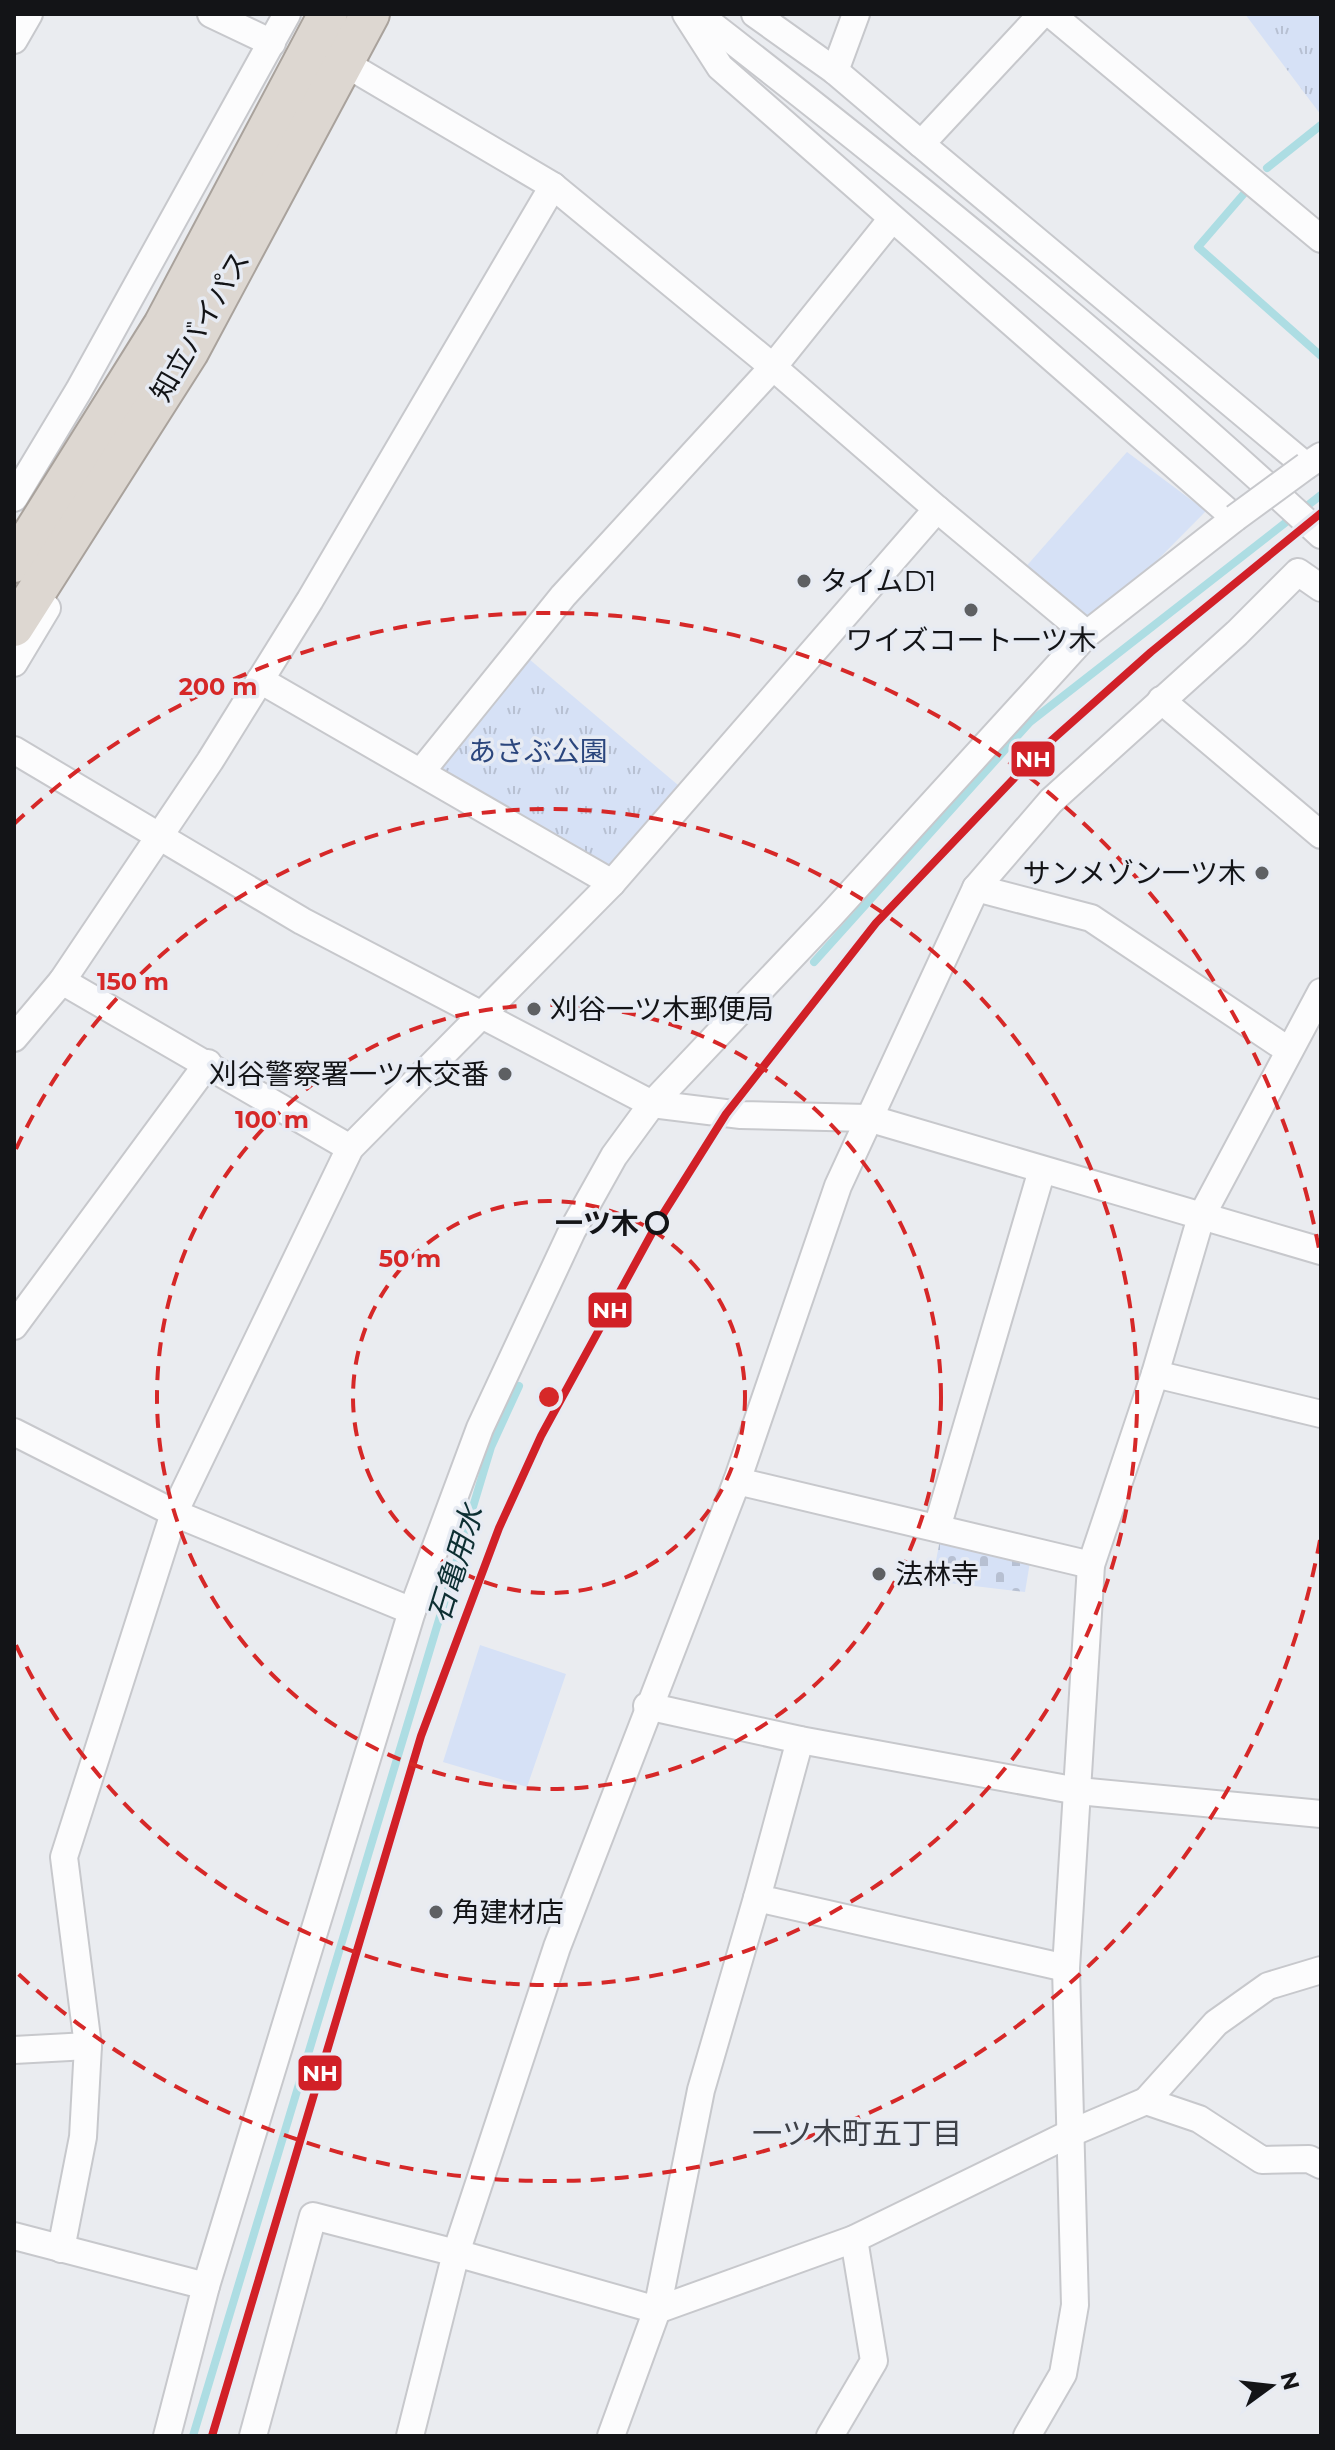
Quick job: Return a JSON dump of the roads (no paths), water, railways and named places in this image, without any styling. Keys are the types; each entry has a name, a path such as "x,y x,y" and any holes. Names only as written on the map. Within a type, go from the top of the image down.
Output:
{"highway":[{"name":"知立バイパス","path":"14,563 163,325 328,14"},
{"name":"知立バイパス","path":"14,627 189,352 370,14"}],"street":[{"path":"14,40 29,14"},
{"path":"211,14 272,43"},
{"path":"14,498 79,390 287,14"},
{"path":"14,663 211,341 358,71 385,14"},
{"path":"686,14 720,67 891,220 1235,518"},
{"path":"698,14 903,174 1250,470 1321,535"},
{"path":"167,2436 206,2286 412,1611 480,1428 572,1231 614,1156 652,1104 1087,634 1235,518 1314,461 835,71 755,14"},
{"path":"835,71 856,14"},
{"path":"921,144 1042,14"},
{"path":"1051,14 1320,235"},
{"path":"358,71 553,186 773,367 1087,634"},
{"path":"14,1038 62,981 260,680 553,186"},
{"path":"421,772 563,596 773,367 891,220"},
{"path":"61,2249 83,2137 88,2046 64,1857 174,1513 350,1148 478,1015 612,883 937,509"},
{"path":"410,2436 456,2253 557,1947 647,1706 737,1481 838,1186 976,888 1051,801 1237,633 1298,572 1321,588"},
{"path":"260,680 612,883"},
{"path":"1161,700 1321,835"},
{"path":"14,750 302,921 652,1104 741,1115 868,1118 1321,1251"},
{"path":"976,888 1091,918 1288,1050"},
{"path":"62,981 350,1148"},
{"path":"1027,2436 1063,2374 1075,2305 1066,1968 1091,1565 1155,1374 1201,1217 1321,992"},
{"path":"14,1326 208,1063"},
{"path":"937,1528 1042,1170"},
{"path":"1155,1374 1321,1414"},
{"path":"14,1432 174,1513 412,1611"},
{"path":"737,1481 1091,1565"},
{"path":"647,1706 800,1740 1078,1791 1321,1814"},
{"path":"611,2436 657,2310 701,2090 800,1740"},
{"path":"757,1898 1066,1968"},
{"path":"253,2436 313,2216 657,2310 854,2239 1071,2133 1146,2101 1216,2023 1268,1986 1321,1970"},
{"path":"14,2050 88,2046"},
{"path":"1146,2101 1199,2119 1262,2160 1309,2159 1321,2165"},
{"path":"14,2236 206,2286"},
{"path":"830,2436 874,2361 854,2239"}],"waterway":[{"name":"石亀用水","path":"1267,168 1321,125"},
{"name":"石亀用水","path":"1248,189 1198,247 1321,356"},
{"name":"石亀用水","path":"814,962 1030,722 1321,495"},
{"name":"石亀用水","path":"193,2436 491,1447 519,1386"}],"place":[{"name":"タイムD1","path":"804,581"},
{"name":"ワイズコート一ツ木","path":"971,610"},
{"name":"サンメゾン一ツ木","path":"1262,873"},
{"name":"刈谷一ツ木郵便局","path":"534,1009"},
{"name":"刈谷警察署一ツ木交番","path":"505,1074"},
{"name":"一ツ木","path":"657,1223"},
{"name":"法林寺","path":"879,1574"},
{"name":"角建材店","path":"436,1912"}],"district":[{"name":"一ツ木町五丁目","path":"857,2134"}],"park label":[{"name":"あさぶ公園","path":"538,751"}]}
